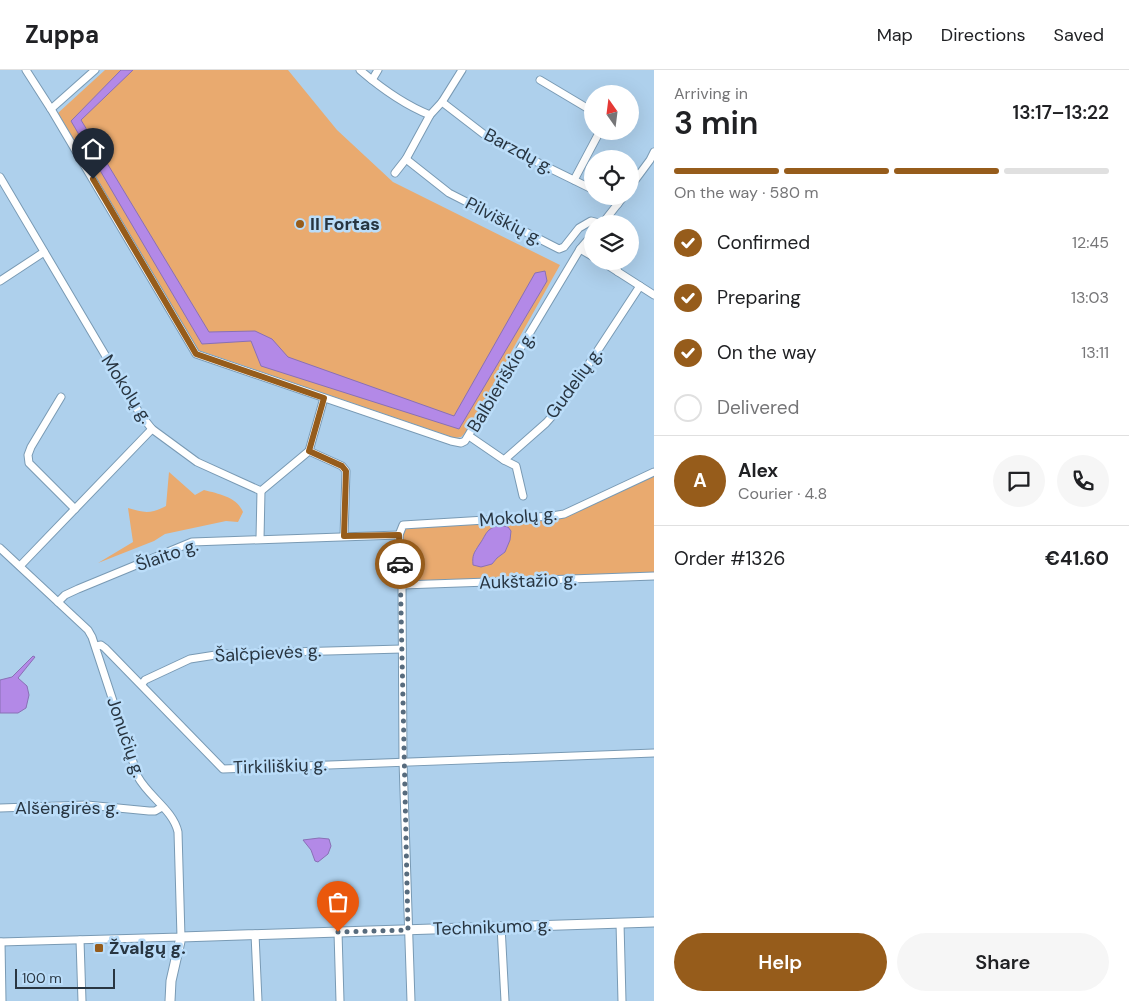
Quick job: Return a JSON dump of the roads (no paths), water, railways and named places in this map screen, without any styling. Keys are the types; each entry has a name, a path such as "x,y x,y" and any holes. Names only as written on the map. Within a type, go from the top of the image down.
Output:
{"street":[{"name":"Balbieriškio g.","path":"26,70 52,109 196,354 451,441 461,443 469,436 584,244"},
{"path":"52,109 95,70"},
{"path":"360,70 415,109 430,115"},
{"path":"372,80 378,70"},
{"path":"396,173 406,159 430,115 442,102 462,70"},
{"path":"540,80 584,106"},
{"name":"Barzdų g.","path":"442,102 490,139 584,186"},
{"name":"Barzdų g.","path":"574,180 595,140"},
{"path":"639,175 654,152"},
{"name":"Pilviškių g.","path":"406,159 449,194 559,248 564,247 579,228 584,225"},
{"name":"Mokolų g.","path":"0,178 140,414 152,429 197,462 261,491"},
{"path":"609,215 617,205"},
{"path":"580,249 584,251"},
{"path":"0,281 44,252"},
{"path":"615,270 654,295"},
{"name":"Gudelių g.","path":"504,460 535,434 562,405 640,286"},
{"path":"61,398 28,455 29,462 74,509"},
{"path":"260,539 261,491 309,451 324,398"},
{"path":"20,566 152,429"},
{"path":"469,436 516,466 523,496"},
{"path":"309,451 342,466 346,471 344,536 399,535 402,586 403,761 411,1001"},
{"name":"Mokolų g.","path":"399,535 403,525 558,515 573,510 654,472"},
{"name":"Šlaito g.","path":"58,602 65,595 78,589 192,542 344,536"},
{"name":"Tirkiliškių g.","path":"0,548 88,630 96,646 101,645 105,648 223,768 654,753"},
{"name":"Aukštažio g.","path":"402,586 654,576"},
{"name":"Jonučių g.","path":"96,646 138,776 143,785 174,820 178,832 181,937"},
{"name":"Šalčpievės g.","path":"142,684 145,680 190,660 222,654 402,649"},
{"name":"Alšėngirės g.","path":"0,808 87,805 155,811 162,807"},
{"path":"620,922 622,1001"},
{"name":"Technikumo g.","path":"0,942 654,922"},
{"path":"501,926 505,1001"},
{"path":"338,932 340,1001"},
{"path":"255,934 258,1001"},
{"path":"170,1001 171,982 181,937"},
{"path":"80,940 82,1001"},
{"path":"0,942 2,1001"}],"place":[{"name":"II Fortas","path":"300,224"},
{"name":"Žvalgų g.","path":"99,948"}]}
